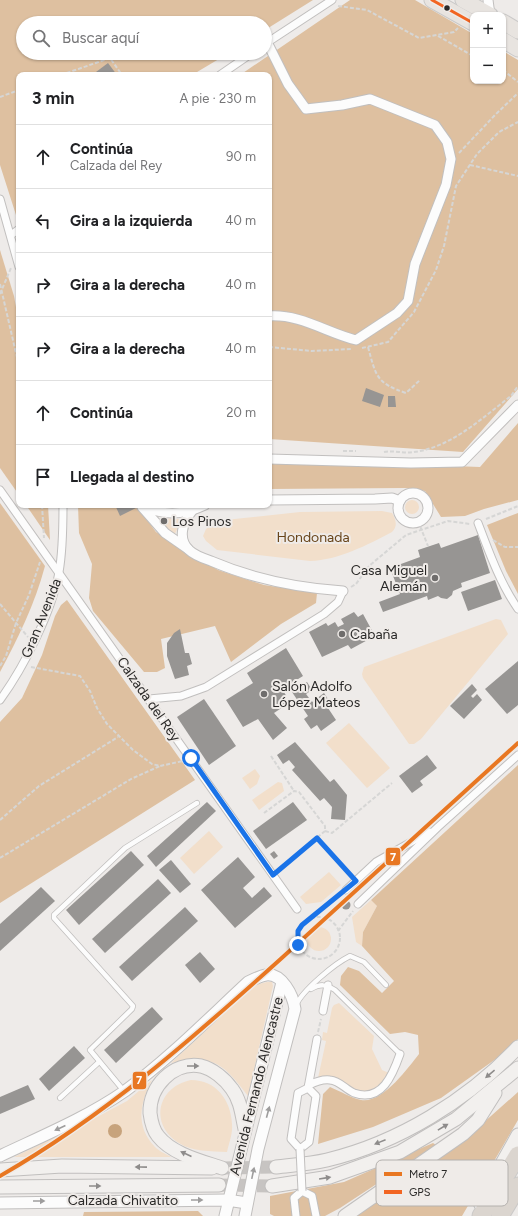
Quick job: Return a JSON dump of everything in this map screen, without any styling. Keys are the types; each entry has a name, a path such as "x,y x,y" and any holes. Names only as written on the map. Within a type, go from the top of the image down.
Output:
{"highway":[{"path":"508,1171 518,1155"},
{"path":"508,1183 518,1167"},
{"path":"508,1203 518,1186"},
{"path":"481,1216 487,1206"},
{"path":"488,1216 494,1206"},
{"path":"500,1216 506,1206"}],"main road":[{"path":"432,0 467,24"},
{"path":"463,0 485,12"},
{"path":"506,24 518,31"},
{"path":"506,42 518,49"},
{"path":"276,1167 326,1161 369,1146 411,1128 467,1093 501,1064 518,1047"},
{"path":"0,1170 62,1166 222,1168 173,1148 157,1135 150,1116 154,1091 164,1078 178,1069 192,1066 201,1066 211,1070 226,1083 236,1096 242,1111 245,1129"},
{"path":"378,1160 400,1152 456,1119 518,1068"},
{"path":"426,1160 463,1134 478,1120 498,1086"},
{"path":"504,1160 518,1135"},
{"path":"272,1186 330,1177 376,1161"},
{"name":"Calzada Chivatito","path":"0,1187 220,1186"},
{"path":"345,1216 376,1194"},
{"path":"473,1216 479,1206"}],"street":[{"path":"272,39 332,0"},
{"path":"488,0 490,12"},
{"path":"272,54 288,84 306,109 342,105 370,99 388,105 435,125 447,142 451,164 446,185 415,264 408,301 397,313 356,340 342,337 302,320 272,316"},
{"path":"224,72 242,60"},
{"path":"0,200 16,255"},
{"path":"11,235 16,231"},
{"path":"272,458 411,463 462,462 518,405"},
{"name":"Calzada del Rey","path":"0,490 297,909"},
{"path":"411,493 420,495 424,498 428,506 420,525 404,519 399,511 400,502 406,495 411,493"},
{"path":"272,500 375,499 386,497 400,502"},
{"name":"Gran Avenida","path":"0,700 22,667 48,607 59,574 64,528 63,508"},
{"path":"144,508 165,533 189,550 228,568 262,578 296,585 343,590 338,602 324,614 206,687 181,696 149,699"},
{"path":"150,508 162,512 174,513 192,511 198,508"},
{"path":"189,550 182,532 184,524 192,511"},
{"path":"479,526 510,598 518,609"},
{"path":"358,904 438,827 518,755"},
{"path":"346,890 376,862 438,827"},
{"path":"0,1156 76,1120 124,1091 153,1070 248,982 267,975 274,976 282,982"},
{"name":"Avenida Fernando Alencastre","path":"244,1216 258,1150 295,1009 291,994 282,982"},
{"name":"Avenida Fernando Alencastre","path":"224,1216 282,982"},
{"path":"323,1011 328,985"},
{"path":"300,1149 310,1142 316,1096 308,1086 317,1040"},
{"path":"302,1191 300,1149 291,1139 298,1093 308,1086 330,1080 342,1084 354,1092 370,1094 377,1092 389,1081 400,1054"},
{"path":"296,1216 294,1198 302,1191"},
{"path":"302,1191 312,1196 316,1216"},
{"name":"Calzada Chivatito","path":"0,1203 227,1200 247,1203"}],"lane":[{"path":"124,1091 98,1062 90,1050 132,1009 132,1006 54,918 54,915 125,848 196,803"},
{"path":"295,1009 300,997 323,974 350,956 364,962 386,985"},
{"path":"309,989 320,985 328,985 400,1054"},
{"path":"60,1098 98,1062"}],"path":[{"path":"325,4 367,10 419,38 437,36 456,30 467,24"},
{"path":"437,36 470,54"},
{"path":"70,72 104,60"},
{"path":"111,60 120,72"},
{"path":"506,72 518,82"},
{"path":"0,97 16,91"},
{"path":"451,164 467,144 518,93"},
{"path":"360,349 388,342 414,312 436,270 444,246 456,186 477,154 499,132 518,122"},
{"path":"470,165 518,176"},
{"path":"0,294 16,255"},
{"path":"0,284 16,353"},
{"path":"362,336 368,347 375,375 384,384 406,393 420,380"},
{"path":"272,347 319,351 354,349"},
{"path":"377,453 392,450 413,452 450,441 511,396 518,386"},
{"path":"337,451 358,452"},
{"path":"0,666 6,656 16,623 30,595 43,551 42,508"},
{"path":"343,590 356,584 369,566 420,525 428,546"},
{"path":"479,526 498,544 505,547 518,547"},
{"path":"0,604 33,643"},
{"path":"22,667 45,668 80,676 90,691 97,708 118,737 152,764 160,766"},
{"path":"0,820 39,786 118,737"},
{"path":"271,756 294,791 299,792 325,826 325,831"},
{"path":"0,858 131,779 160,766 191,758"},
{"path":"325,831 332,833 392,782"},
{"path":"264,813 294,791"},
{"path":"273,875 325,831"},
{"path":"317,838 356,881"},
{"path":"313,918 326,918 333,922 338,931 340,942 333,954 320,960 306,956 298,945 298,931 305,922 313,918 346,890"},
{"path":"338,931 358,904"},
{"path":"317,1040 323,1011"}],"green space":[{"path":"409,500 415,500 419,504 419,510 415,514 409,514 405,510 405,504"},
{"name":"Hondonada","path":"382,511 392,513 396,525 392,532 342,555 321,560 310,561 217,550 206,541 203,536 206,529 210,526 225,520 300,512"},
{"path":"161,518 179,519 180,522 175,534 160,523"},
{"path":"496,619 501,620 508,634 421,739 414,744 409,744 363,678 362,674 364,667"},
{"path":"349,723 390,768 367,788 326,743"},
{"path":"255,769 260,776 257,784 250,789 242,778"},
{"path":"278,782 282,783 284,791 259,810 252,800"},
{"path":"209,831 223,847 194,874 180,858"},
{"path":"329,872 341,885 321,902 306,904 300,897"},
{"path":"371,900 377,906 363,932 362,946 356,942 352,917"},
{"path":"319,927 324,928 330,934 330,944 324,950 319,951 314,950 308,944 307,939 308,934 314,928"},
{"path":"272,982 273,986 248,1096 224,1069 216,1064 197,1060 185,1060 171,1063 255,985"},
{"path":"339,1003 374,1036 372,1049 382,1070 389,1073 378,1088 370,1092 362,1092 354,1089 333,1078 318,1078 326,1041 322,1040 323,1032 327,1033 332,1008 334,1005"},
{"path":"152,1080 142,1106 142,1123 144,1131 155,1147 171,1157 14,1157 127,1101"},
{"path":"191,1080 200,1081 215,1088 229,1107 232,1127 227,1152 202,1150 184,1146 170,1135 163,1126 161,1107 164,1098 179,1084"}],"shaded area":[{"path":"0,0 313,0 272,26 272,16 16,16 16,60 217,60 197,72 16,72 16,215 0,165"},
{"path":"350,0 415,0 470,32 470,84 506,84 506,53 518,60 518,389 463,452 272,439 272,72 244,72 262,60 272,60 272,53"},
{"path":"0,250 16,307 16,491 0,468"},
{"path":"518,423 518,500 484,509 465,516 441,517 425,491 405,488 272,489 272,459 480,467"},
{"path":"0,503 45,566 26,620 0,672"},
{"path":"28,508 48,508 50,540"},
{"path":"78,508 138,508 156,532 218,570 264,585 317,593 316,603 281,624 231,662 215,626 161,639 165,668 157,672 144,672 93,611 89,598 92,564 79,533"},
{"path":"518,513 518,594 506,571 487,525"},
{"path":"67,600 195,780 0,903 0,722 22,698 42,655 55,616 61,605"},
{"path":"518,765 518,1039 507,1051 441,1098 373,1127 318,1144 323,1094 330,1087 357,1099 369,1100 386,1091 394,1084 419,1054 418,1035 405,1032 390,1034 340,985 341,976 348,967 359,971 382,993 394,981 362,946 363,932 377,906 371,900"},
{"path":"518,1092 518,1120 495,1160 433,1160 473,1132"},
{"path":"115,1124 120,1126 122,1131 120,1136 115,1138 110,1136 108,1131 110,1126"},
{"path":"433,1143 436,1145 413,1160 394,1160"},
{"path":"376,1168 376,1184 325,1216 274,1216 270,1214 270,1196 344,1182"},
{"path":"376,1200 376,1206 468,1206 462,1216 354,1216"},
{"path":"198,1211 203,1216 83,1216 84,1212"}],"building":[{"path":"108,63 115,72 96,72"},
{"path":"366,388 384,395 380,407 362,401"},
{"path":"388,396 395,396 396,407 388,407"},
{"path":"116,508 136,508 120,516"},
{"name":"Casa Miguel Alemán","path":"478,535 490,573 461,583 462,587 453,591 452,595 447,599 438,596 428,600 427,596 383,612 379,602 400,594 390,568 420,557 418,550 439,543 441,548"},
{"path":"495,580 502,599 468,611 461,592"},
{"name":"Cabaña","path":"354,612 358,617 363,614 375,636 351,649 348,645 322,657 309,632 326,623 328,626 335,622 338,627 344,624 341,619"},
{"path":"180,629 185,653 189,653 192,664 187,666 189,675 175,679 167,656 167,643 174,633"},
{"name":"Salón Adolfo López Mateos","path":"286,648 303,676 282,689 287,697 283,700 286,705 274,713 287,728 273,740 258,719 243,727 226,700 253,683 247,673"},
{"path":"518,661 518,705 507,714 485,689"},
{"path":"307,682 312,690 306,694 312,702 324,693 330,702 326,705 336,720 321,731 317,725 311,729 304,719 308,716 292,692"},
{"path":"472,684 477,690 471,696 473,698 477,694 482,700 464,719 450,706"},
{"path":"204,699 236,746 209,765 177,717"},
{"path":"295,742 330,782 334,779 347,795 345,820 331,819 332,807 324,798 320,801 292,770 295,767 289,760 283,764 277,755"},
{"path":"427,755 437,768 420,781 423,785 412,793 399,776"},
{"path":"207,802 216,811 156,867 147,856"},
{"path":"293,802 307,820 266,849 253,831"},
{"path":"131,851 144,865 79,925 66,910"},
{"path":"274,851 278,856 274,859 270,854"},
{"path":"238,857 255,877 243,888 252,898 264,887 272,896 235,928 201,890"},
{"path":"171,860 191,884 180,893 159,870"},
{"path":"158,879 171,893 105,953 92,939"},
{"path":"41,887 55,901 0,951 0,924"},
{"path":"346,900 351,905 346,910 341,905"},
{"path":"185,907 198,921 132,981 119,967"},
{"path":"200,952 215,969 200,983 185,965"},
{"path":"152,1007 163,1019 116,1063 104,1050"},
{"path":"74,1046 85,1058 49,1091 39,1079"},
{"path":"28,1085 35,1099 0,1114 0,1097"}],"tunnel":[{"path":"222,1168 276,1167"},
{"path":"219,1185 272,1186"}],"metro line":[{"name":"7","path":"0,1176 39,1153 76,1128 148,1074 284,956 518,743"}],"transit line":[{"name":"GPS","path":"432,0 470,21"}],"place":[{"name":"Los Pinos","path":"164,521"},
{"name":"Casa Miguel Alemán","path":"435,578"},
{"name":"Cabaña","path":"342,634"},
{"name":"Salón Adolfo López Mateos","path":"264,694"}],"route":[{"path":"191,758 273,875 317,838 356,881 313,918 306,920 298,931 298,945"}]}
